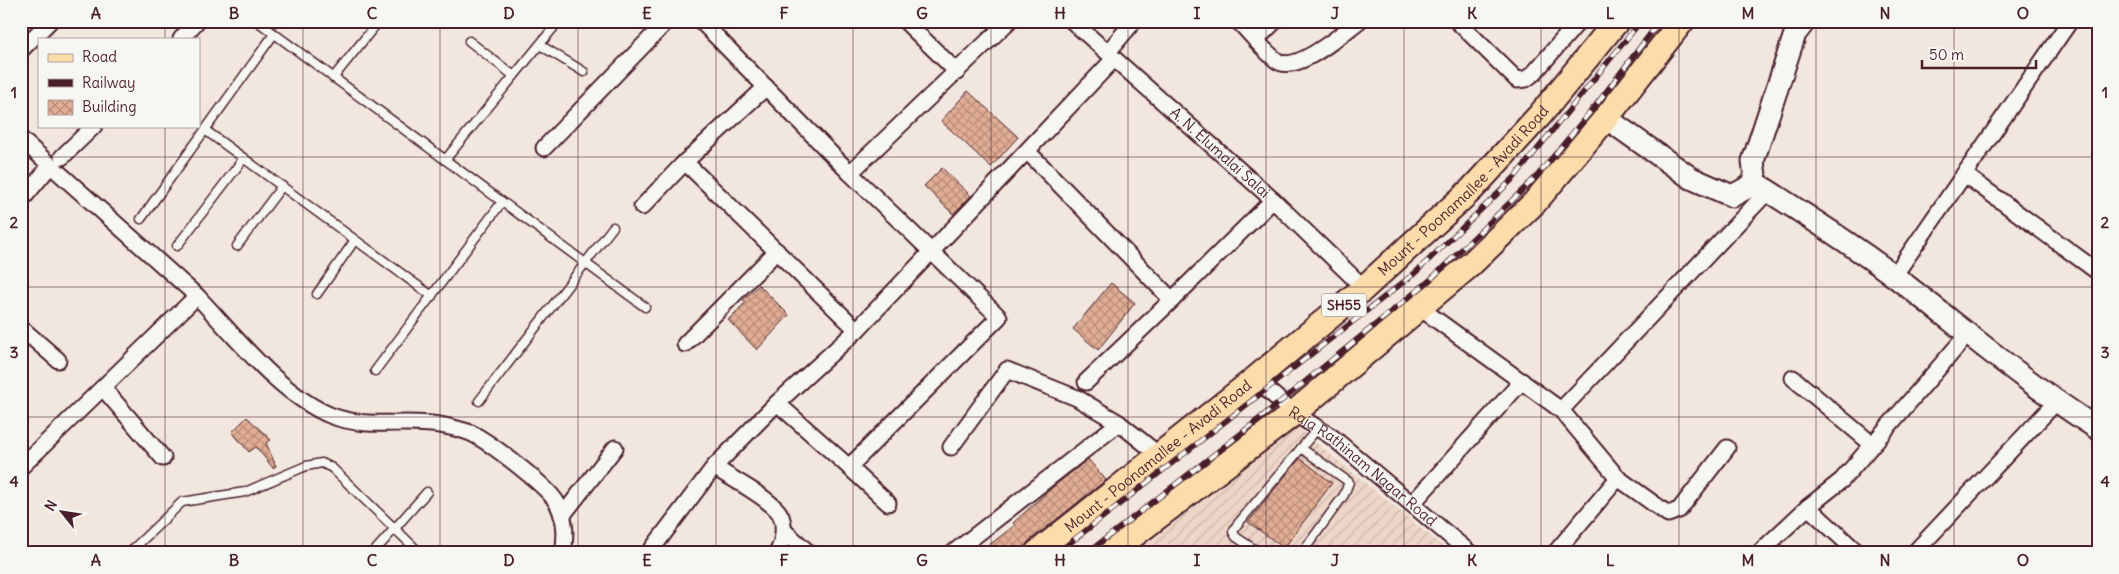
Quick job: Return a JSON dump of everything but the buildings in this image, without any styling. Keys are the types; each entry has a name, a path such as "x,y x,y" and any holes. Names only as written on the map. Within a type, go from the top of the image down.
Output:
{"main road":[{"name":"Mount - Poonamallee - Avadi Road","path":"1037,553 1364,288 1472,189 1540,115 1617,21"},
{"path":"1110,553 1294,413 1471,264 1535,202 1606,118 1682,21"}],"street":[{"path":"21,50 50,21"},
{"path":"182,38 197,21"},
{"path":"544,148 667,21"},
{"path":"701,21 850,173 999,317 849,467"},
{"path":"905,21 957,72"},
{"path":"850,173 1009,21"},
{"name":"A. N. Elumalai Salai","path":"1072,21 1273,200 1364,288"},
{"path":"649,553 714,467 776,403 858,330 1026,151 1111,56 1134,21"},
{"path":"1238,21 1277,62 1290,65 1301,61 1360,21"},
{"path":"1256,39 1275,21"},
{"path":"1457,21 1517,80 1526,79 1534,73 1578,22 1600,43"},
{"path":"1805,21 1795,34 1753,162 1762,187 1894,276 1967,335 2056,402 2098,428"},
{"path":"1894,276 2070,21"},
{"path":"642,207 685,162 766,87"},
{"path":"1606,118 1691,178 1732,196 1762,187"},
{"path":"62,157 92,128"},
{"path":"21,139 197,296 269,372 298,396 332,416 370,424 444,425 470,433 492,446 533,479 558,504 567,533 563,553"},
{"path":"1026,151 1172,300"},
{"path":"685,162 858,330"},
{"path":"21,201 50,166"},
{"path":"1964,174 2098,272"},
{"path":"1562,410 1762,187"},
{"path":"1086,382 1273,200"},
{"path":"685,344 777,251"},
{"path":"21,467 197,296"},
{"path":"1420,308 1562,410 1618,478 1664,512 1673,514 1679,510 1727,448"},
{"path":"21,328 58,360"},
{"path":"1759,553 1808,507 1842,480 1967,335"},
{"path":"951,447 1007,370 1077,398 1119,423 1159,456"},
{"name":"Raja Rathinam Nagar Road","path":"1255,378 1294,413 1332,437 1470,553"},
{"path":"1793,378 1873,445"},
{"path":"1412,504 1522,381"},
{"path":"103,388 164,458"},
{"path":"1914,553 2056,402"},
{"path":"776,403 888,503"},
{"path":"953,553 1119,423"},
{"path":"562,516 615,448"},
{"path":"714,467 778,510 784,531 781,546 776,553"},
{"path":"1555,553 1618,478"},
{"path":"1808,507 1858,553"},
{"path":"784,531 809,553"}],"lane":[{"path":"256,21 645,307"},
{"path":"445,160 559,21"},
{"path":"333,78 374,27"},
{"path":"141,219 274,34"},
{"path":"469,41 514,76"},
{"path":"540,45 584,72"},
{"path":"205,130 432,296"},
{"path":"177,246 244,158"},
{"path":"237,246 282,186"},
{"path":"375,371 502,202"},
{"path":"479,401 613,227"},
{"path":"317,294 355,240"},
{"path":"1260,553 1236,537 1233,532 1318,428"},
{"path":"1301,448 1348,482 1344,495 1302,553"},
{"path":"129,553 182,502 245,492 306,466 322,462 332,468 420,553"},
{"path":"373,553 395,530 426,492"}],"shaded area":[{"path":"1297,427 1451,553 1135,553"}],"railway":[{"path":"1057,553 1415,273 1514,178 1641,21"},
{"path":"1087,553 1243,432 1429,281 1537,176 1596,105 1660,21"}]}
